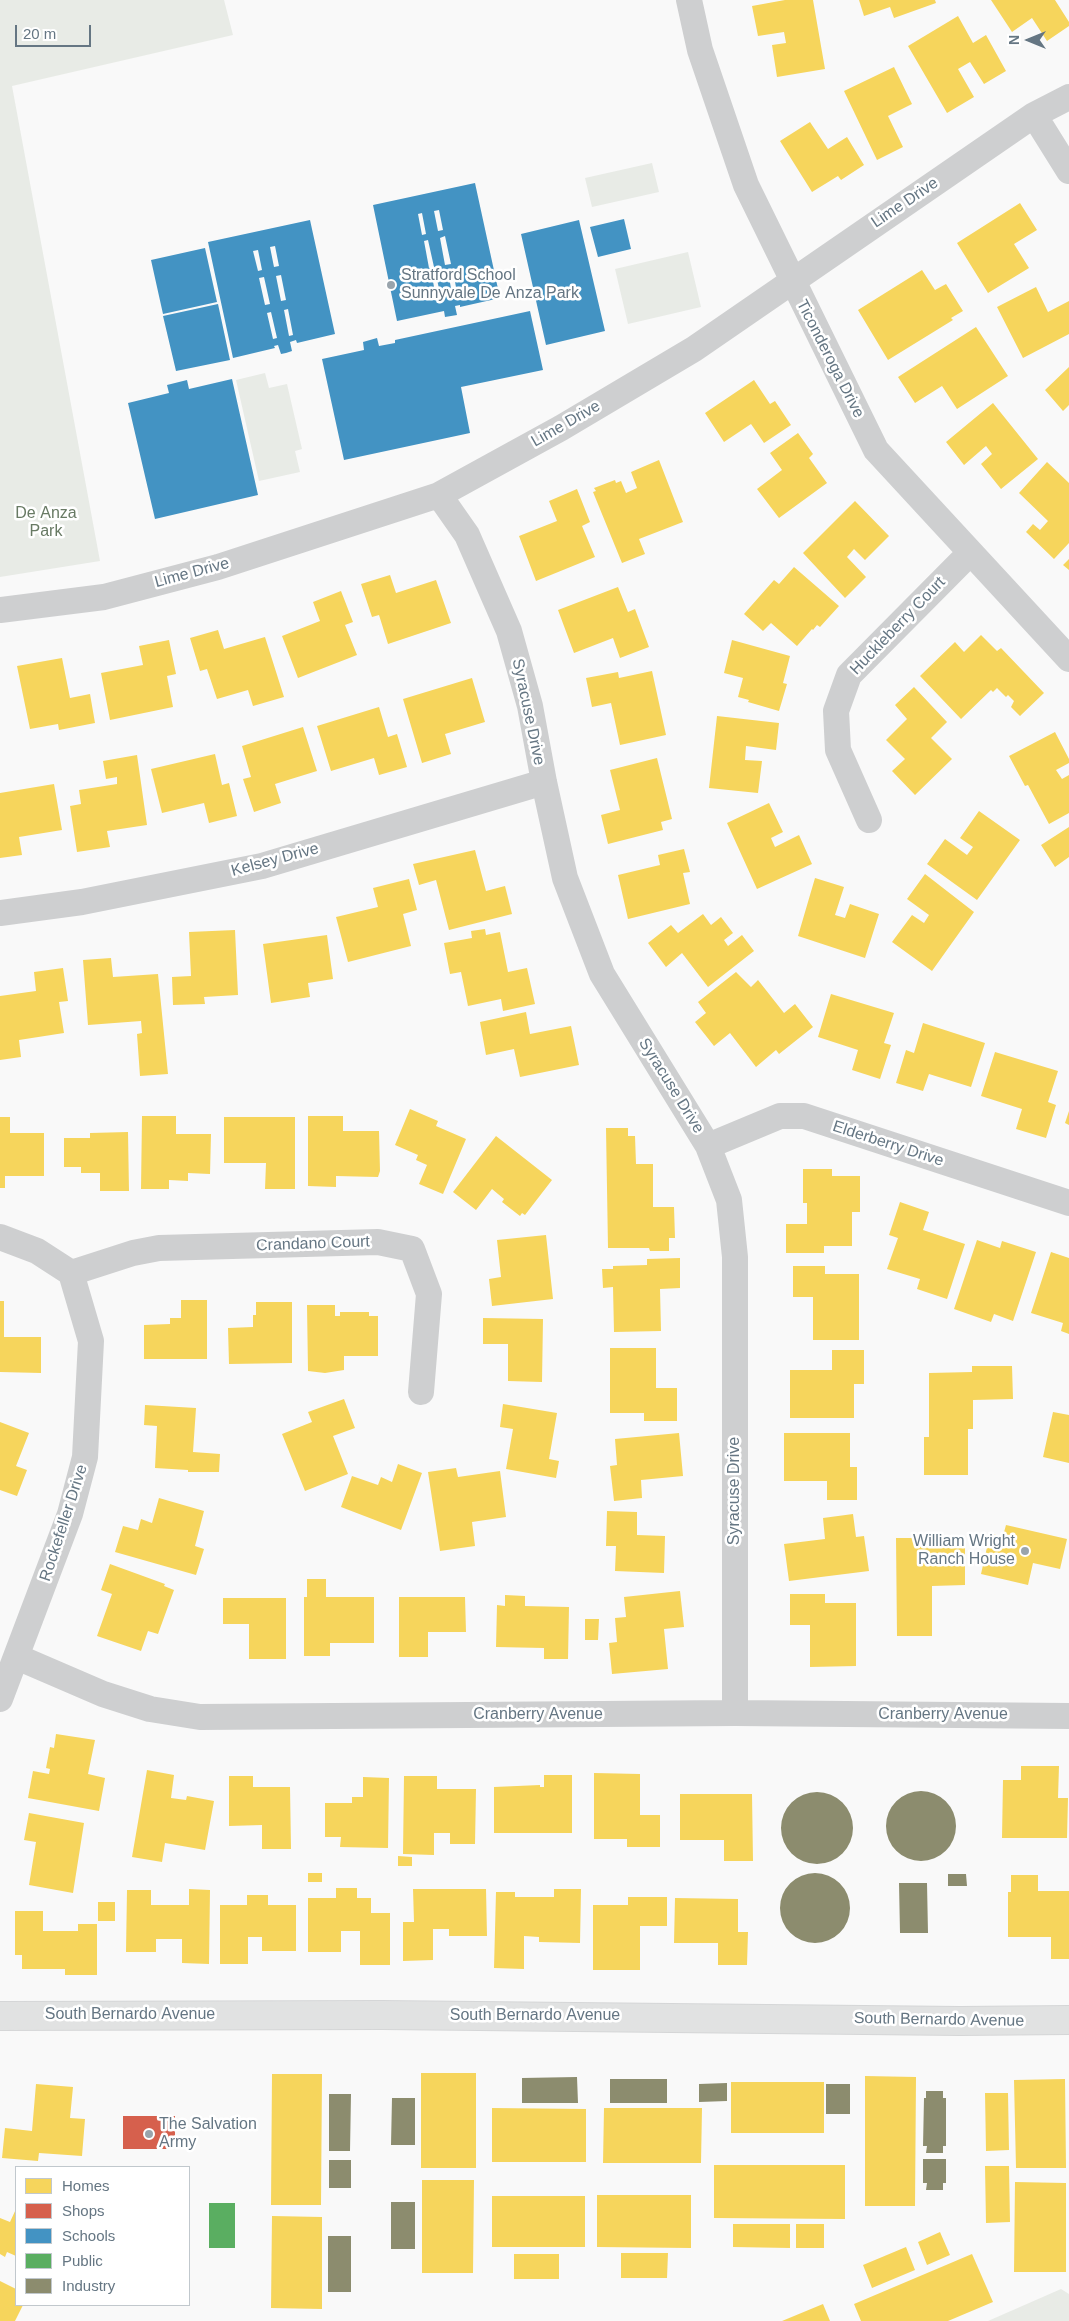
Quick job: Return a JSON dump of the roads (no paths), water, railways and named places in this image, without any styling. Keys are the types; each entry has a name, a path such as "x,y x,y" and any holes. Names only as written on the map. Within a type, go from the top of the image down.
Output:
{"street":[{"name":"Ticonderoga Drive","path":"689,0 700,50 746,185 791,282 876,450 1069,659"},
{"name":"Lime Drive","path":"0,610 104,597 208,570 439,494 561,428 694,349 1034,115 1069,96"},
{"path":"1034,115 1069,171"},
{"name":"Syracuse Drive","path":"439,494 467,535 509,631 530,706 565,878 602,974 708,1146 729,1200 735,1257 735,1713"},
{"name":"Huckleberry Court","path":"869,820 838,750 836,711 849,675 970,553"},
{"name":"Kelsey Drive","path":"0,913 82,902 262,866 544,782"},
{"name":"Elderberry Drive","path":"708,1146 780,1116 804,1116 1069,1203"},
{"path":"0,1238 37,1252 71,1273"},
{"name":"Crandano Court","path":"71,1273 133,1253 159,1248 378,1242 412,1249 429,1294 421,1392"},
{"name":"Rockefeller Drive","path":"0,1699 70,1514 85,1457 91,1341 71,1273"},
{"name":"Cranberry Avenue","path":"17,1657 103,1694 150,1709 200,1718 735,1713 1069,1716"},
{"name":"South Bernardo Avenue","path":"0,2016 382,2015 960,2021 1069,2020"}],"place":[{"name":"Stratford School Sunnyvale De Anza Park","path":"391,285"},
{"name":"William Wright Ranch House","path":"1025,1551"},
{"name":"The Salvation Army","path":"149,2134"}],"park label":[{"name":"De Anza Park","path":"46,523"}]}
